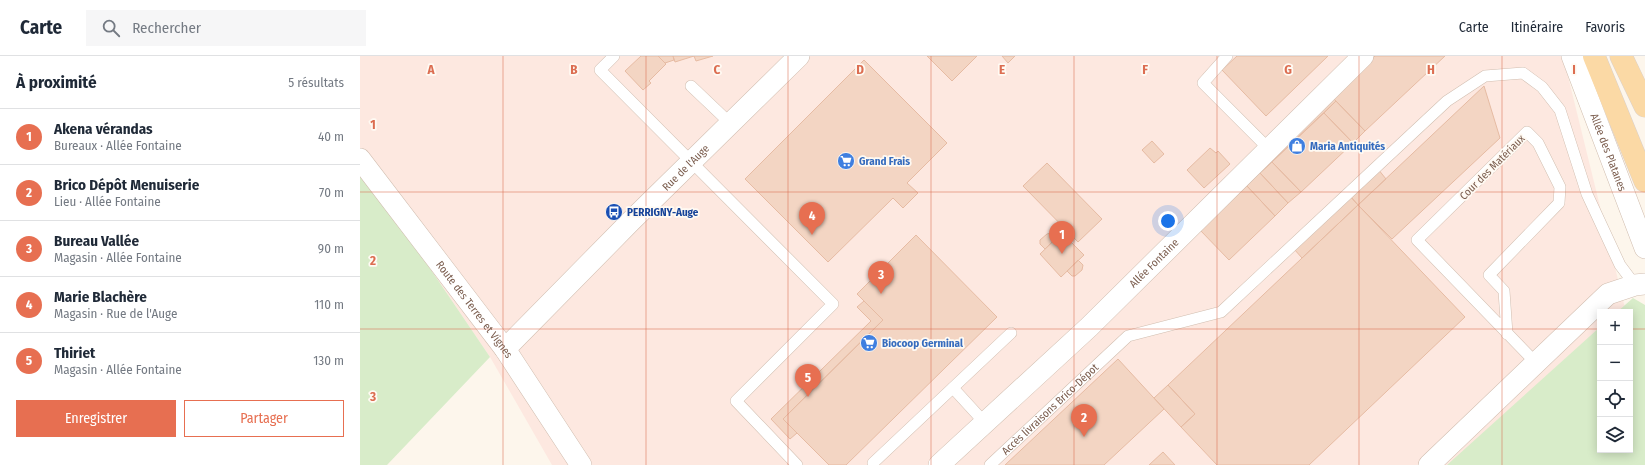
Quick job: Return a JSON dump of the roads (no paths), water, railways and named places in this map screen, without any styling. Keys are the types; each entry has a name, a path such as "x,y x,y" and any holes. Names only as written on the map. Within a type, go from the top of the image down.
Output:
{"main road":[{"path":"1594,56 1645,181"},
{"path":"1621,56 1645,106"}],"street":[{"name":"Rue de l'Auge","path":"505,348 630,222 692,163 799,56"},
{"name":"Allée Fontaine","path":"942,464 1089,327 1363,56"},
{"name":"Allée des Platanes","path":"1572,56 1645,248"},
{"name":"Route des Terres et Vignes","path":"360,159 505,348 580,465"},
{"path":"1429,465 1608,294 1640,285"}],"lane":[{"path":"614,56 600,70 833,304 736,401 797,465"},
{"path":"1227,56 1203,83 1269,149"},
{"name":"Accès livraisons Brico-Dépot","path":"990,465 1128,336 1221,312 1447,100 1485,76 1523,73 1542,87 1560,110 1587,194 1620,265 1640,285"},
{"path":"691,86 731,124"},
{"name":"Cour des Matériaux","path":"1527,132 1538,142 1560,187 1559,204 1490,275 1504,291 1507,334 1417,240 1527,132"},
{"path":"874,463 1012,333"},
{"path":"1507,334 1536,363"},
{"path":"953,388 985,423"}],"place":[{"name":"Maria Antiquités","path":"1297,146"},
{"name":"Grand Frais","path":"846,161"},
{"name":"PERRIGNY-Auge","path":"614,212"},
{"name":"Marie Blachère","path":"812,235"},
{"name":"Akena vérandas","path":"1062,254"},
{"name":"Bureau Vallée","path":"881,294"},
{"name":"Biocoop Germinal","path":"869,343"},
{"name":"Thiriet","path":"808,397"},
{"name":"Brico Dépôt Menuiserie","path":"1084,437"}]}
